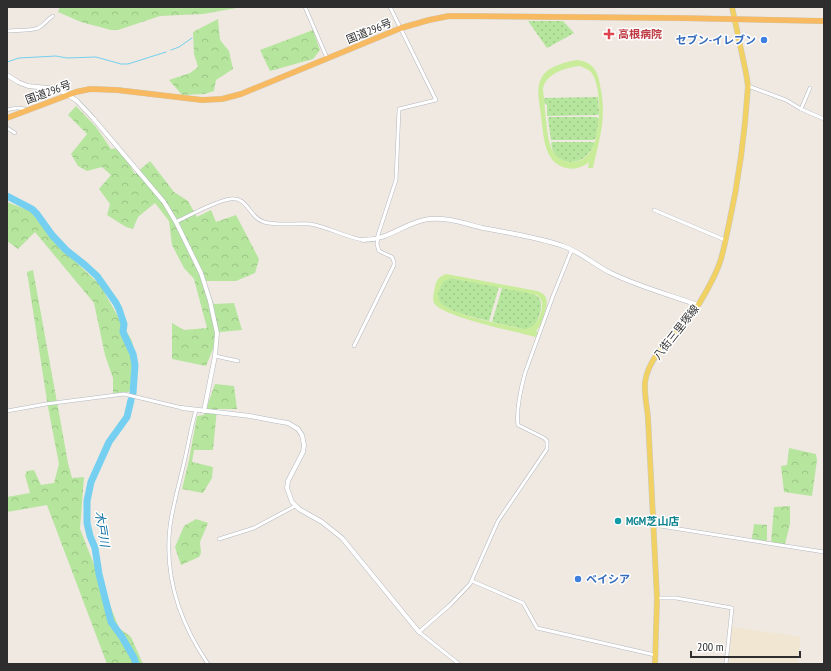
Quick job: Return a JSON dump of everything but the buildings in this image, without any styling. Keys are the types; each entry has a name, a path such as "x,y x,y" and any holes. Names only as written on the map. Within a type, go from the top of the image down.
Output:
{"highway":[{"name":"国道296号","path":"7,118 82,90 117,90 186,99 222,99 241,94 401,28 429,20 460,16 824,21"}],"main road":[{"name":"八街三里塚線","path":"656,664 657,598 645,382 651,366 660,350 698,305 720,263 736,189 748,86 732,7"}],"street":[{"path":"305,7 327,58"},
{"path":"354,346 394,265 392,257 379,251 377,239 396,180 399,109 436,100 390,7"},
{"path":"7,31 18,29 33,30 45,24 49,18 53,16"},
{"path":"7,75 28,86 57,89 68,95 93,118 159,196 176,222 201,273 210,301 217,333 215,356 204,411"},
{"path":"748,86 786,100 824,120"},
{"path":"801,109 810,88"},
{"path":"7,110 21,108 27,110"},
{"path":"7,128 15,133"},
{"path":"176,222 230,199 241,200 245,203 254,216 263,222 310,224 321,226 352,238 363,240 384,237 416,222 445,219 558,244 572,249 597,266 615,275 698,305"},
{"path":"654,210 725,240"},
{"path":"419,632 465,591 472,581 498,521 548,447 544,438 518,425 518,413 525,373 572,249"},
{"path":"215,356 238,362"},
{"path":"7,411 46,404 124,394 182,408 288,423 298,429 304,439 304,448 289,478 287,488 290,498 295,506 327,526 342,538 419,632 459,664"},
{"path":"196,410 173,510 170,534 169,564 172,584 180,613 189,634 208,664"},
{"path":"219,540 254,528 295,506"},
{"path":"654,525 824,552"},
{"path":"472,581 523,603 537,628 656,655"},
{"path":"657,598 676,598 732,608 726,664"}],"shaded area":[{"path":"732,627 801,637 797,664 728,664"}],"green space":[{"path":"60,7 242,7 203,14 160,16 118,30 111,30 81,22 58,12"},
{"path":"218,19 220,40 229,51 233,69 216,80 214,91 204,94 182,95 169,80 190,73 198,67 194,54 193,32"},
{"path":"528,21 563,21 574,33 547,48"},
{"path":"313,30 320,50 313,59 270,71 260,50"},
{"path":"577,60 587,63 594,68 598,75 602,96 602,127 593,168 588,168 589,162 581,167 573,169 558,165 549,154 544,140 538,96 540,81 545,73 553,67","holes":["580,66 591,72 595,79 599,100 598,124 594,145 590,152 582,159 577,161 564,161 554,153 549,141 543,89 548,79 552,75 569,68"]},
{"path":"598,97 599,114 597,115 547,116 547,105 544,103 545,98"},
{"path":"76,106 96,127 111,149 118,148 135,174 150,161 174,192 188,201 197,217 211,210 216,222 236,215 259,259 255,273 236,281 204,281 214,304 234,303 242,330 220,332 206,366 172,359 172,323 184,330 207,328 194,279 184,268 172,245 169,221 155,203 138,217 133,229 126,227 107,215 110,204 99,189 111,175 102,167 87,171 78,166 71,154 87,134 68,115"},
{"path":"549,117 596,117 599,119 596,138 593,140 551,140"},
{"path":"552,142 595,143 590,152 583,158 574,162 569,162 556,156 552,149"},
{"path":"7,202 30,211 58,245 100,285 132,341 136,369 129,392 113,393 113,378 105,355 94,303 35,232 18,249 7,241"},
{"path":"33,270 68,463 72,478 84,477 80,529 119,628 131,637 143,664 107,664 47,505 7,512 7,497 30,493 25,475 27,471 34,470 41,485 54,483 59,464 48,407 27,272"},
{"path":"446,274 537,291 544,295 547,305 539,328 536,331 538,332 536,337 465,319 440,308 434,303 433,295 437,281","holes":["451,278 537,295 542,302 540,316 535,324 527,329 523,329 478,319 455,311 439,301 438,293 443,282"]},
{"path":"451,278 499,287 489,321 461,314 441,304 438,300 439,287 444,281"},
{"path":"502,288 526,292 538,297 541,308 535,325 528,329 523,329 492,322"},
{"path":"215,384 234,386 237,409 217,409 213,450 194,450 192,462 213,467 212,478 203,493 182,489 197,416 204,415"},
{"path":"789,448 816,454 817,460 812,496 784,492 781,466 787,465"},
{"path":"790,506 790,524 785,544 771,543 774,507"},
{"path":"196,519 208,523 200,542 201,553 199,557 181,565 175,547 184,526"},
{"path":"754,524 767,525 767,542 752,539"}],"waterway":[{"path":"171,50 179,47 192,38"},
{"path":"7,62 19,58 56,56 67,58 96,57 121,64 128,64 166,52"},
{"name":"木戸川","path":"7,196 32,209 52,235 66,250 97,276 116,303 124,324 123,332 133,354 135,365 133,393"},
{"name":"木戸川","path":"131,400 127,417 109,442 91,482 87,501 87,523 95,548 99,574 111,622 122,637 136,664"}],"place":[{"name":"高根病院","path":"609,34"},
{"name":"セブン-イレブン","path":"764,40"},
{"name":"MGM芝山店","path":"618,521"},
{"name":"ベイシア","path":"578,579"}]}
